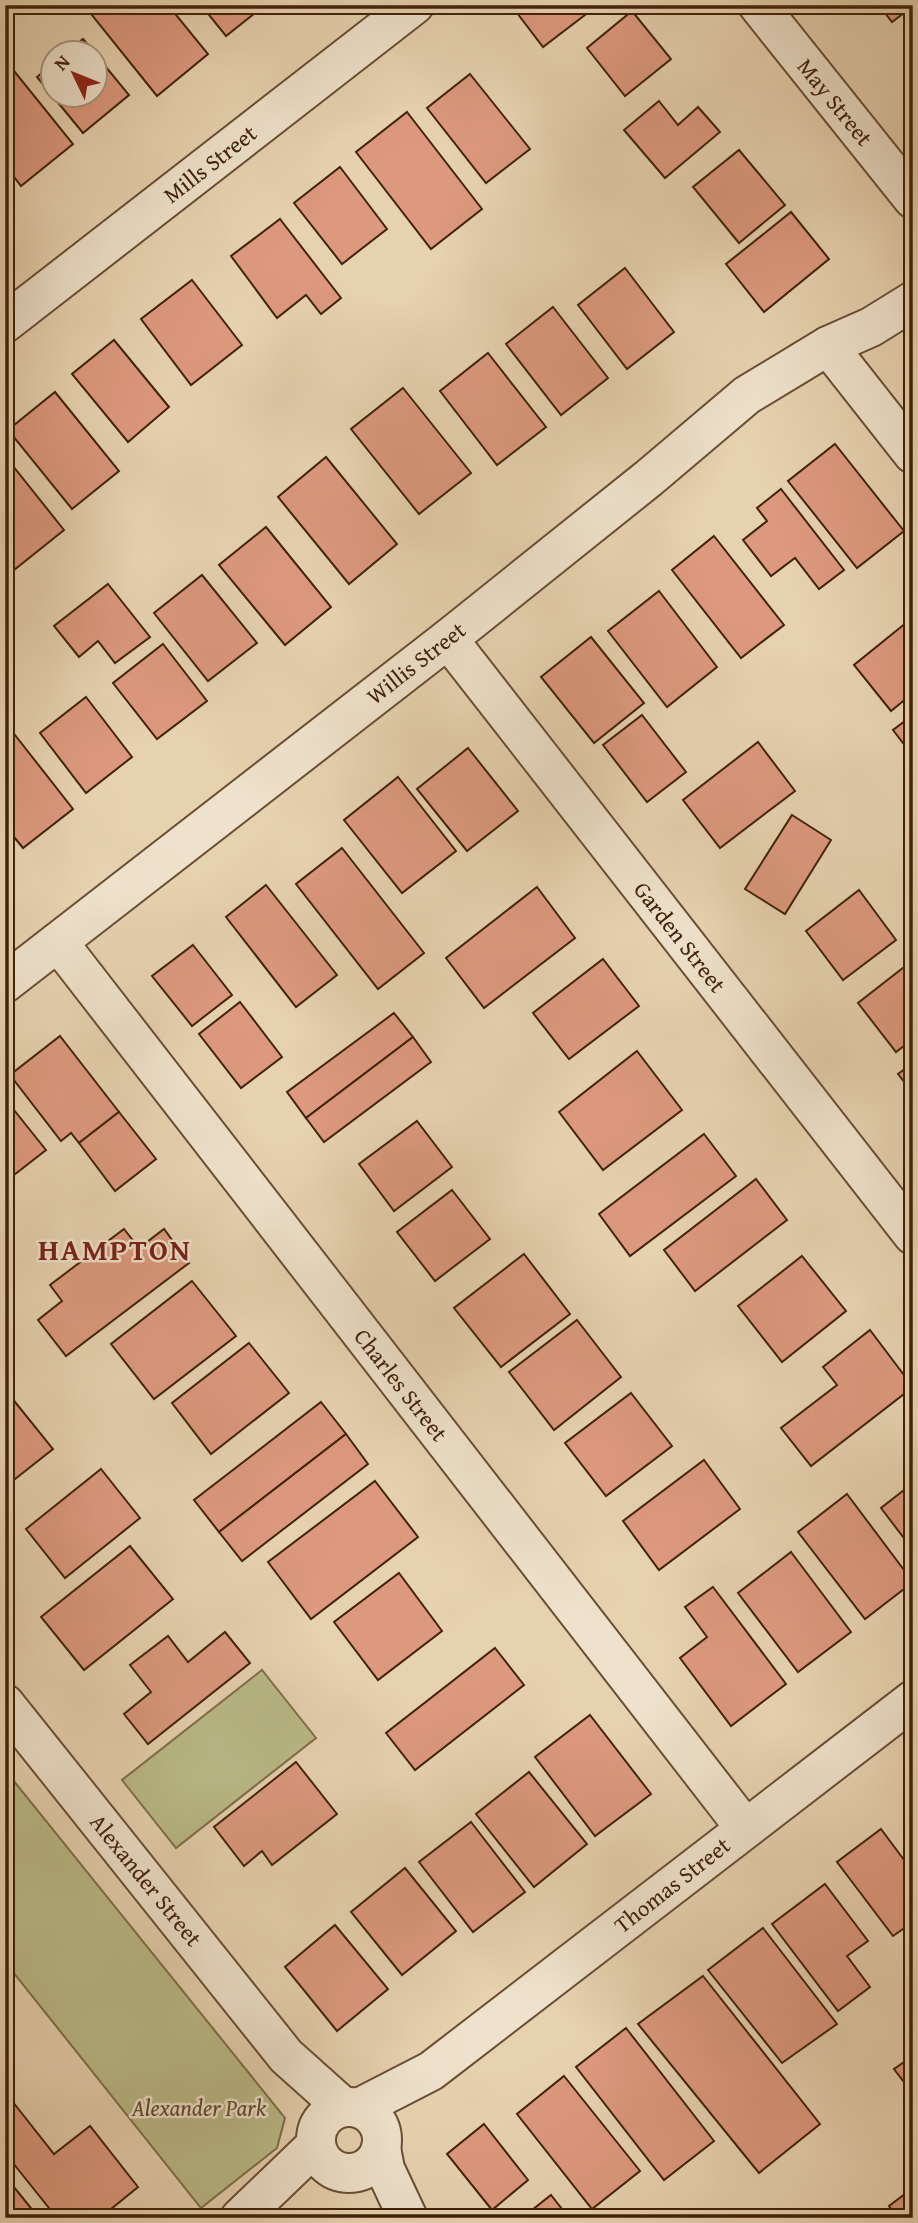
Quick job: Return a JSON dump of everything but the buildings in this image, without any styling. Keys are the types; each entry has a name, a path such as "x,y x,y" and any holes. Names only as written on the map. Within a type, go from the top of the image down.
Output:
{"street":[{"name":"Mills Street","path":"5,323 414,5"},
{"name":"May Street","path":"758,5 913,199"},
{"name":"Willis Street","path":"828,346 863,314 913,280"},
{"name":"Willis Street","path":"5,983 448,639 649,478 710,423 747,395 828,346 871,327 913,301"},
{"path":"828,346 913,454"},
{"name":"Garden Street","path":"448,639 913,1235"},
{"name":"Charles Street","path":"58,942 745,1828"},
{"name":"Thomas Street","path":"244,2214 300,2184 347,2138 913,1700"},
{"name":"Alexander Street","path":"5,1704 286,2056 347,2138"},
{"path":"347,2138 401,2218"},
{"path":"347,2138 385,2169 408,2218"}],"green space":[{"path":"262,1670 316,1738 176,1848 122,1780"},
{"name":"Alexander Park","path":"5,1770 285,2118 277,2148 201,2208 5,1962"}],"district":[{"name":"HAMPTON","path":"115,1250"}]}
